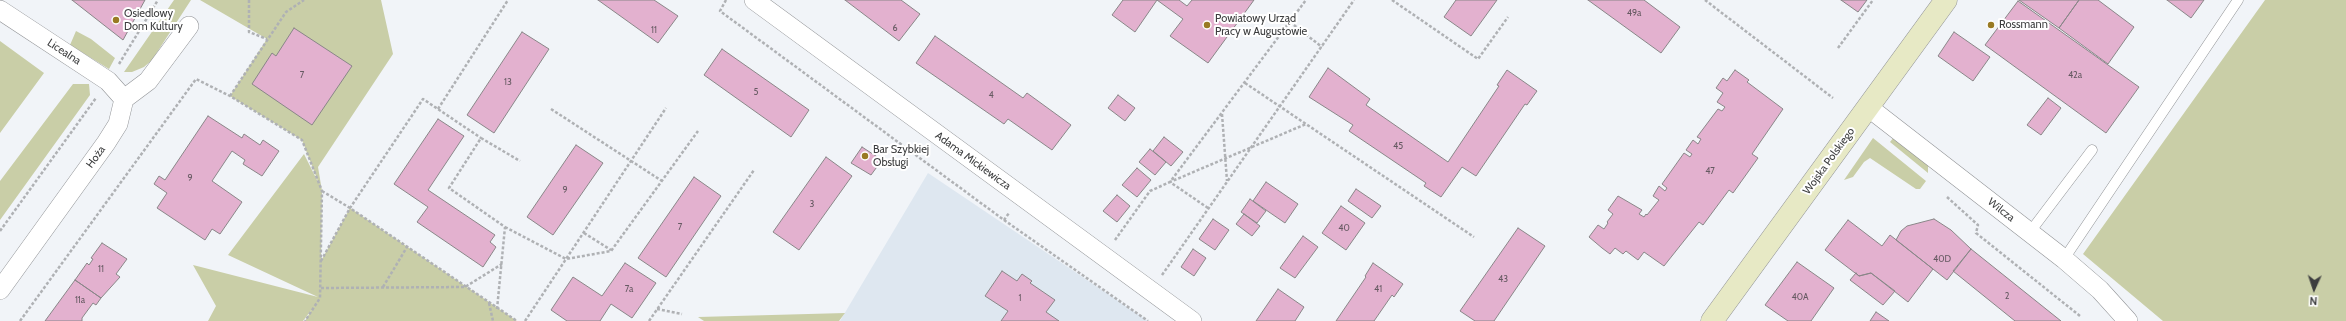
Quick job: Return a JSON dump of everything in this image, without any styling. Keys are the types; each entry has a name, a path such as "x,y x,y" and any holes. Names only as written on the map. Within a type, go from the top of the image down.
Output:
{"street":[{"name":"Adama Mickiewicza","path":"754,0 1192,321"},
{"name":"Wojska Polskiego","path":"1712,321 1946,0"},
{"name":"Licealna","path":"0,10 108,82 124,99"},
{"path":"124,99 148,81 189,26"},
{"name":"Hoża","path":"0,290 106,143 118,124 124,99"},
{"name":"Wilcza","path":"1868,106 2064,259 2100,290 2128,321"}],"lane":[{"path":"2064,259 2238,0"},
{"path":"2030,232 2092,150"}],"path":[{"path":"0,231 108,82 158,0"},
{"path":"249,0 249,32 267,39"},
{"path":"230,96 286,12 304,0"},
{"path":"438,109 508,0"},
{"path":"726,0 720,11 1004,220 1148,321"},
{"path":"1170,182 1306,0"},
{"path":"1151,291 1354,0"},
{"path":"1392,0 1478,59 1508,17"},
{"path":"1705,0 1833,98"},
{"path":"1838,48 1873,0"},
{"path":"1290,22 1322,46"},
{"path":"20,321 196,79 230,96 302,140 322,191 320,298 305,321"},
{"path":"1245,83 1474,237"},
{"path":"321,262 350,208 423,99 481,138 520,161"},
{"path":"525,321 666,108"},
{"path":"551,109 632,160 662,181"},
{"path":"1222,114 1227,182"},
{"path":"1103,256 1150,191 1306,124"},
{"path":"481,138 449,188 506,227 566,259 611,250 698,131"},
{"path":"648,321 754,170"},
{"path":"1170,182 1208,208"},
{"path":"322,191 350,208 517,321"},
{"path":"1945,194 1978,225 1976,233 2080,316"},
{"path":"1004,220 1023,197"},
{"path":"498,309 506,227"},
{"path":"584,233 611,250"},
{"path":"382,287 407,247"},
{"path":"320,288 465,287 502,264"},
{"path":"489,303 493,321"},
{"path":"657,309 682,314"}],"shaded area":[{"path":"928,173 1148,321 840,321"}],"green space":[{"path":"174,0 191,0 152,60 144,67 132,72 124,72"},
{"path":"200,0 381,0 393,54 318,167 322,191 321,261 350,208 517,321 305,321 312,309 303,321 208,321 216,306 193,265 318,297 228,255 304,154 319,184 302,140 230,96 267,39"},
{"path":"2265,0 2346,0 2346,321 2163,321 2083,254"},
{"path":"76,31 91,39 115,58 109,69 70,45"},
{"path":"0,41 44,73 0,133"},
{"path":"73,84 89,84 90,95 0,220 0,181"},
{"path":"1894,137 1928,164 1928,173 1890,142"},
{"path":"1873,138 1926,181 1920,189 1916,189 1870,158 1864,162 1853,177 1844,180"},
{"path":"845,313 839,321 704,321 698,317"}],"building":[{"name":"Osiedlowy Dom Kultury","path":"72,0 145,0 123,40"},
{"path":"598,0 654,0 678,16 658,43"},
{"path":"845,0 901,0 920,14 899,41"},
{"path":"1123,0 1157,0 1135,32 1112,15"},
{"name":"Powiatowy Urząd Pracy w Augustowie","path":"1157,0 1179,0 1187,6 1192,0 1254,0 1208,63 1170,36 1183,19"},
{"path":"1456,0 1497,0 1471,36 1444,17"},
{"path":"1588,0 1644,0 1680,27 1661,53"},
{"path":"1841,0 1867,0 1858,12"},
{"path":"2019,0 2079,0 2059,28"},
{"path":"2079,0 2098,0 2134,27 2108,64 2059,28"},
{"path":"2167,0 2204,0 2191,18"},
{"path":"2018,1 2139,87 2106,133 1985,45"},
{"path":"294,28 352,66 312,125 252,84 272,53 276,56"},
{"path":"522,32 549,49 494,133 467,115"},
{"path":"1954,32 1990,57 1973,81 1938,56"},
{"path":"935,36 1023,98 1027,93 1071,125 1052,150 1008,119 1004,124 916,63"},
{"path":"722,49 809,110 791,137 704,75"},
{"path":"1328,68 1370,99 1366,105 1448,162 1499,86 1497,85 1507,70 1537,91 1527,105 1525,104 1476,176 1462,167 1441,197 1424,186 1426,183 1349,131 1353,125 1309,97"},
{"path":"1735,70 1749,80 1747,82 1783,109 1752,154 1758,158 1733,193 1729,190 1703,225 1699,222 1664,266 1644,252 1638,260 1626,251 1623,254 1615,248 1610,254 1589,237 1598,225 1604,229 1613,214 1608,210 1618,196 1642,210 1639,214 1644,217 1646,214 1647,215 1659,200 1653,196 1659,186 1665,191 1667,188 1662,184 1684,153 1690,157 1692,154 1686,150 1693,140 1698,144 1701,139 1697,137 1718,109 1722,111 1725,107 1717,102 1723,93 1716,88 1723,78 1727,81"},
{"path":"1118,95 1135,108 1125,121 1108,108"},
{"path":"2048,98 2061,108 2041,135 2027,125"},
{"path":"208,116 242,138 244,134 260,145 263,140 279,151 262,176 243,164 245,160 232,151 212,181 242,202 220,234 212,229 205,240 157,208 167,193 154,184 159,176 165,180"},
{"path":"438,119 464,136 428,190 495,235 490,242 496,247 483,267 417,222 428,207 394,184"},
{"path":"1164,137 1183,152 1171,166 1153,151"},
{"path":"576,145 603,163 553,235 527,217"},
{"path":"862,147 882,160 871,175 851,163"},
{"path":"1150,149 1166,162 1155,175 1139,162"},
{"path":"826,157 852,176 799,250 773,232"},
{"path":"1137,168 1151,180 1137,197 1122,185"},
{"path":"694,177 721,196 666,277 638,258"},
{"path":"1266,182 1298,204 1285,223 1253,201"},
{"path":"1356,189 1381,206 1372,218 1348,201"},
{"path":"1117,195 1130,206 1117,222 1103,211"},
{"path":"1250,199 1266,211 1257,223 1241,212"},
{"path":"1341,206 1365,223 1346,250 1322,233"},
{"path":"1244,214 1260,226 1252,236 1236,224"},
{"path":"1213,219 1229,230 1215,250 1199,239"},
{"path":"1934,219 1951,230 1971,249 1947,280 1896,240 1901,231 1907,226"},
{"path":"1848,220 1882,246 1890,235 1933,269 1908,302 1871,273 1859,276 1825,250"},
{"path":"1518,228 1545,246 1494,321 1475,321 1460,311"},
{"path":"1303,236 1318,247 1295,278 1280,268"},
{"path":"102,243 127,259 116,274 120,277 101,298 75,280 87,263 89,265 93,259 91,258"},
{"path":"1193,249 1206,258 1194,276 1181,267"},
{"path":"1971,249 2061,321 2015,321 1953,271"},
{"path":"1797,262 1834,288 1811,321 1788,321 1765,305"},
{"path":"625,263 656,283 632,318 611,304 600,321 567,321 551,310 573,277 602,296"},
{"path":"1373,263 1403,284 1394,297 1392,295 1374,321 1336,321 1366,277 1365,276"},
{"path":"1002,271 1017,281 1022,274 1032,281 1030,283 1055,300 1046,312 1059,321 1001,321 1008,311 985,296"},
{"path":"1856,273 1859,276 1871,273 1895,291 1883,305 1850,280"},
{"path":"75,280 101,298 96,305 93,303 82,318 82,321 45,321"},
{"path":"1278,289 1304,307 1295,321 1256,321"},
{"path":"1876,312 1889,321 1870,321"}],"place":[{"name":"Osiedlowy Dom Kultury","path":"116,20"},
{"name":"Powiatowy Urząd Pracy w Augustowie","path":"1207,25"},
{"name":"Rossmann","path":"1991,25"},
{"name":"Bar Szybkiej Obsługi","path":"865,156"}]}
